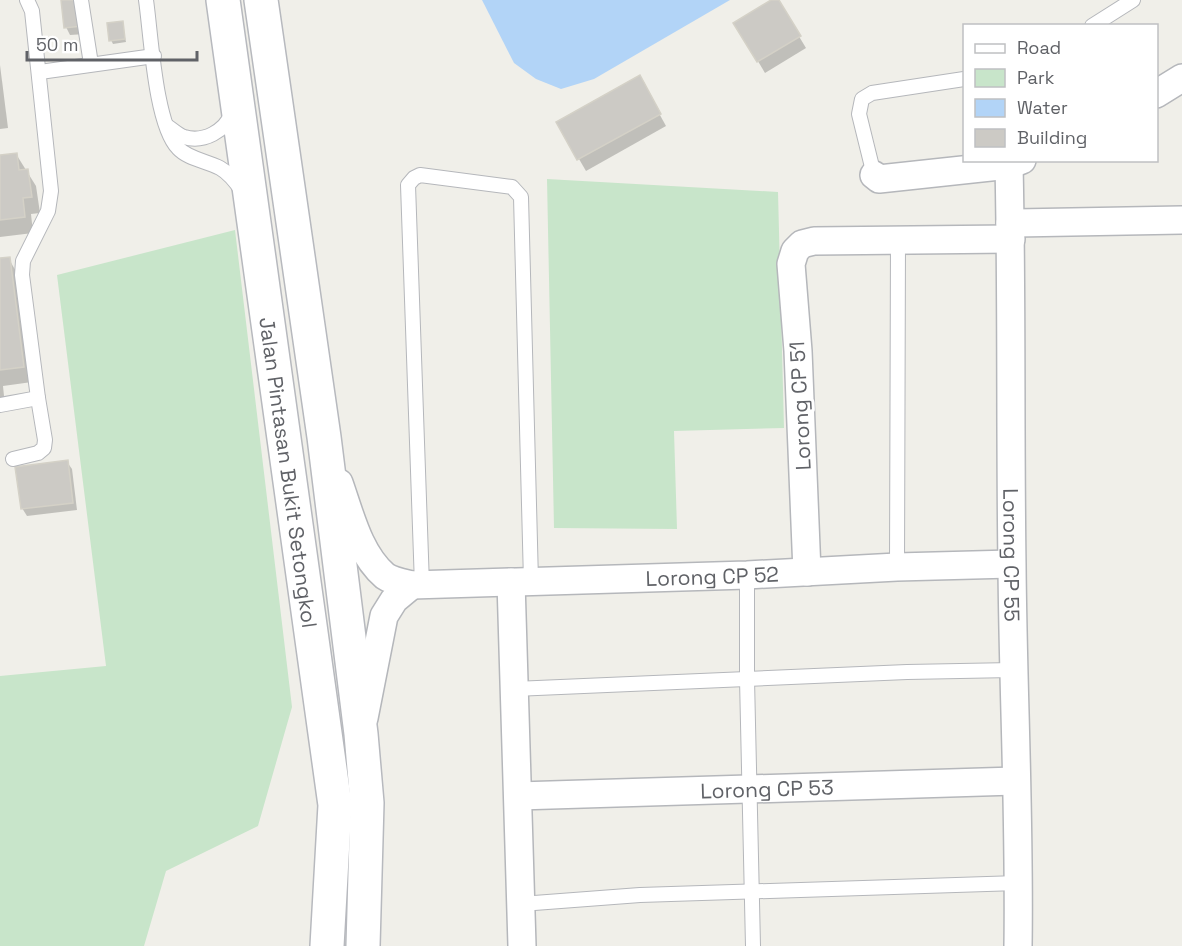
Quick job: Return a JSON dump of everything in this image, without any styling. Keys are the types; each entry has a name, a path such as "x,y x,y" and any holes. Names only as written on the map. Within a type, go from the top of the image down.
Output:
{"main road":[{"name":"Jalan Pintasan Bukit Setongkol","path":"223,0 335,805 327,946"},
{"name":"Jalan Pintasan Bukit Setongkol","path":"261,0 324,437 361,734 367,803 363,946"}],"street":[{"path":"1158,93 1182,78"},
{"path":"874,175 879,179 1015,163"},
{"name":"Lorong CP 55","path":"1015,163 1010,231 1011,564 1019,883 1018,946"},
{"path":"898,239 1182,220"},
{"name":"Lorong CP 51","path":"807,572 792,264 795,251 802,244 831,240 898,239"},
{"path":"324,437 352,524 374,565 387,578 417,585"},
{"name":"Lorong CP 52","path":"417,585 1011,564"},
{"path":"521,582 514,689 522,946"},
{"path":"361,734 384,616 394,600 417,585"},
{"name":"Lorong CP 53","path":"518,796 1015,781"}],"lane":[{"path":"13,459 38,453 44,448 45,440 22,275 23,261 48,211 51,191 40,72 32,11 27,0"},
{"path":"81,0 91,64"},
{"path":"147,0 165,125 178,148 189,156 221,168 233,178 246,195 256,245"},
{"path":"1095,24 1133,0"},
{"path":"40,72 154,56"},
{"path":"874,175 859,114 862,99 872,93 963,79"},
{"path":"165,125 184,137 201,138 216,133 228,124 237,100"},
{"path":"417,585 408,185 420,175 512,187 520,197 521,582"},
{"path":"897,567 898,239"},
{"path":"0,405 38,398"},
{"path":"747,575 753,946"},
{"path":"514,689 907,672 1013,670"},
{"path":"521,904 640,895 1019,883"}],"green space":[{"path":"547,179 778,192 784,428 674,431 677,529 554,528"},
{"path":"235,230 292,707 258,826 166,871 144,946 0,946 0,676 106,666 57,275"}],"water":[{"path":"482,0 730,0 594,79 561,89 536,79 514,63"}],"building":[{"path":"61,0 79,0 82,26 64,28"},
{"path":"771,0 779,0 801,36 757,62 733,23"},
{"path":"123,21 125,39 109,41 107,23"},
{"path":"640,75 661,114 577,160 556,122"},
{"path":"17,153 19,170 28,169 32,197 23,198 25,217 0,220 0,155"},
{"path":"10,257 24,367 0,370 0,258"},
{"path":"68,460 73,503 21,509 15,467"}]}
